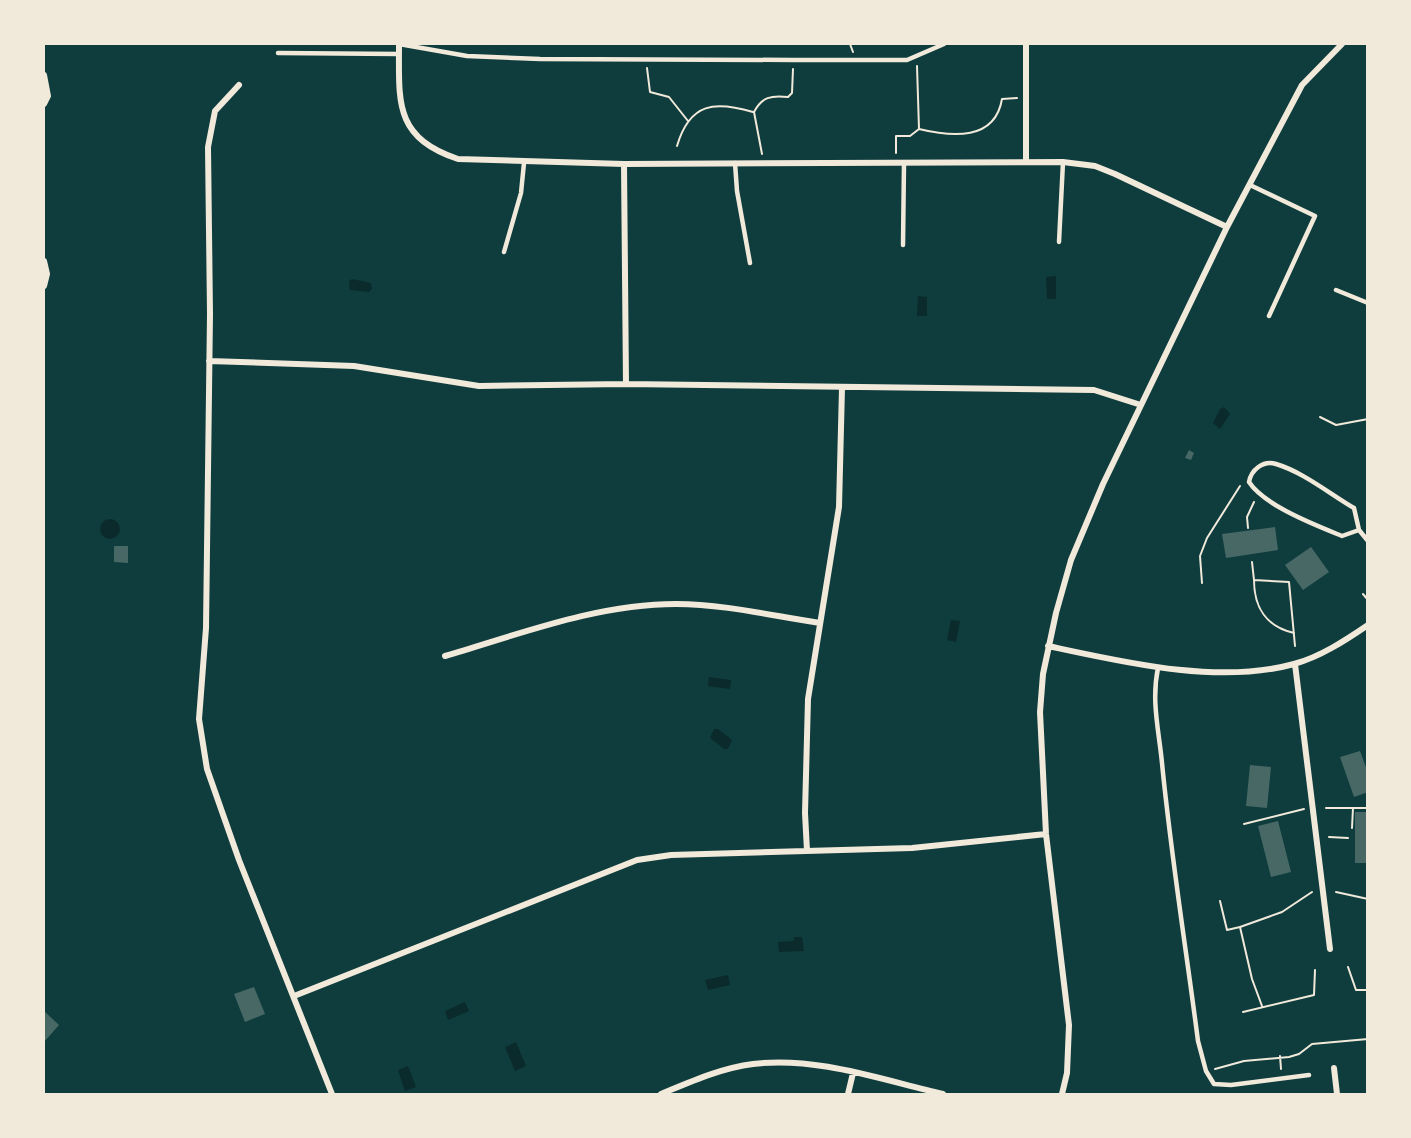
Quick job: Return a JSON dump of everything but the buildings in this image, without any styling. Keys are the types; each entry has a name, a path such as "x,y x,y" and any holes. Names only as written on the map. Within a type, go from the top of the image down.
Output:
{"street":[{"path":"399,44 399,81 404,116 415,138 435,152 458,159 524,163 624,164 1026,160 1063,162 1095,166 1227,227"},
{"path":"1026,44 1026,160"},
{"path":"1062,1095 1067,1073 1069,1025 1046,834 1040,712 1048,646 1071,560 1141,405 1227,227 1302,85 1342,44"},
{"path":"44,75 48,96 44,104"},
{"path":"239,85 215,111 208,147 209,361 206,628 199,719 207,769 239,860 332,1095"},
{"path":"624,164 626,384"},
{"path":"44,261 47,274 44,286"},
{"path":"209,361 354,366 478,386 626,384 1094,390 1141,405"},
{"path":"807,852 805,813 808,699 839,507 842,388"},
{"path":"445,656 588,614 639,606 676,604 719,607 820,623"},
{"path":"1048,646 1158,668 1246,671 1295,664 1343,642 1368,625"},
{"path":"1295,664 1330,949"},
{"path":"294,996 637,860 671,855 912,848 1046,834"},
{"path":"661,1095 702,1077 753,1064 806,1064 943,1095"},
{"path":"1335,1068 1337,1095"},
{"path":"848,1095 853,1073"}],"lane":[{"path":"399,44 467,56 794,60 914,57 944,44"},
{"path":"278,53 399,54"},
{"path":"1059,242 1063,162"},
{"path":"504,252 521,194 524,163"},
{"path":"735,163 737,191 750,262"},
{"path":"903,245 904,163"},
{"path":"1250,185 1315,216 1269,316"},
{"path":"1336,290 1368,303"},
{"path":"1359,530 1342,536 1258,494 1249,482 1250,475 1264,464 1275,464 1354,508 1359,530 1368,541"},
{"path":"1158,668 1154,687 1155,715 1165,802 1198,1041 1206,1071 1214,1084 1231,1085 1309,1075"}],"path":[{"path":"914,57 918,70 919,129"},
{"path":"648,59 647,82 650,92 669,97 688,121"},
{"path":"762,162 760,135 754,112 762,100 770,96 788,97 792,93 794,60"},
{"path":"896,163 896,136 910,136 919,129 945,134 971,134 997,117 1002,99 1026,98"},
{"path":"677,146 688,121 713,104 726,104 754,112"},
{"path":"1320,417 1336,425 1368,419"},
{"path":"1202,583 1200,556 1208,538 1239,486 1249,482"},
{"path":"1248,528 1247,517 1258,494"},
{"path":"1252,562 1255,604 1275,627 1294,633"},
{"path":"1254,580 1289,582 1295,646"},
{"path":"1363,594 1368,600"},
{"path":"1326,808 1368,808"},
{"path":"1352,828 1353,808"},
{"path":"1244,824 1304,809"},
{"path":"1329,837 1347,838"},
{"path":"1220,901 1227,930 1274,916 1313,891"},
{"path":"1336,892 1368,899"},
{"path":"1240,927 1252,979 1262,1006"},
{"path":"1348,967 1356,990 1368,990"},
{"path":"1243,1012 1314,995 1315,970"},
{"path":"1206,1071 1244,1061 1299,1054 1312,1044 1368,1040"},
{"path":"1280,1056 1282,1079"}],"water":[{"path":"1056,276 1056,299 1047,299 1046,277"},
{"path":"352,279 371,283 372,289 369,292 350,290 349,281"},
{"path":"918,296 927,297 927,316 917,316"},
{"path":"1224,407 1230,414 1220,429 1213,423 1220,409"},
{"path":"110,519 117,522 120,529 117,536 110,539 103,536 100,529 103,522"},
{"path":"951,620 960,621 956,642 947,640"},
{"path":"709,677 731,680 730,689 708,686"},
{"path":"714,729 718,729 732,740 728,749 724,749 710,738"},
{"path":"794,937 802,937 804,951 779,952 778,942 794,941"},
{"path":"728,975 730,985 708,990 705,980"},
{"path":"465,1002 469,1011 448,1020 445,1011"},
{"path":"516,1042 526,1066 515,1071 505,1047"},
{"path":"408,1066 416,1087 405,1091 398,1070"}]}
